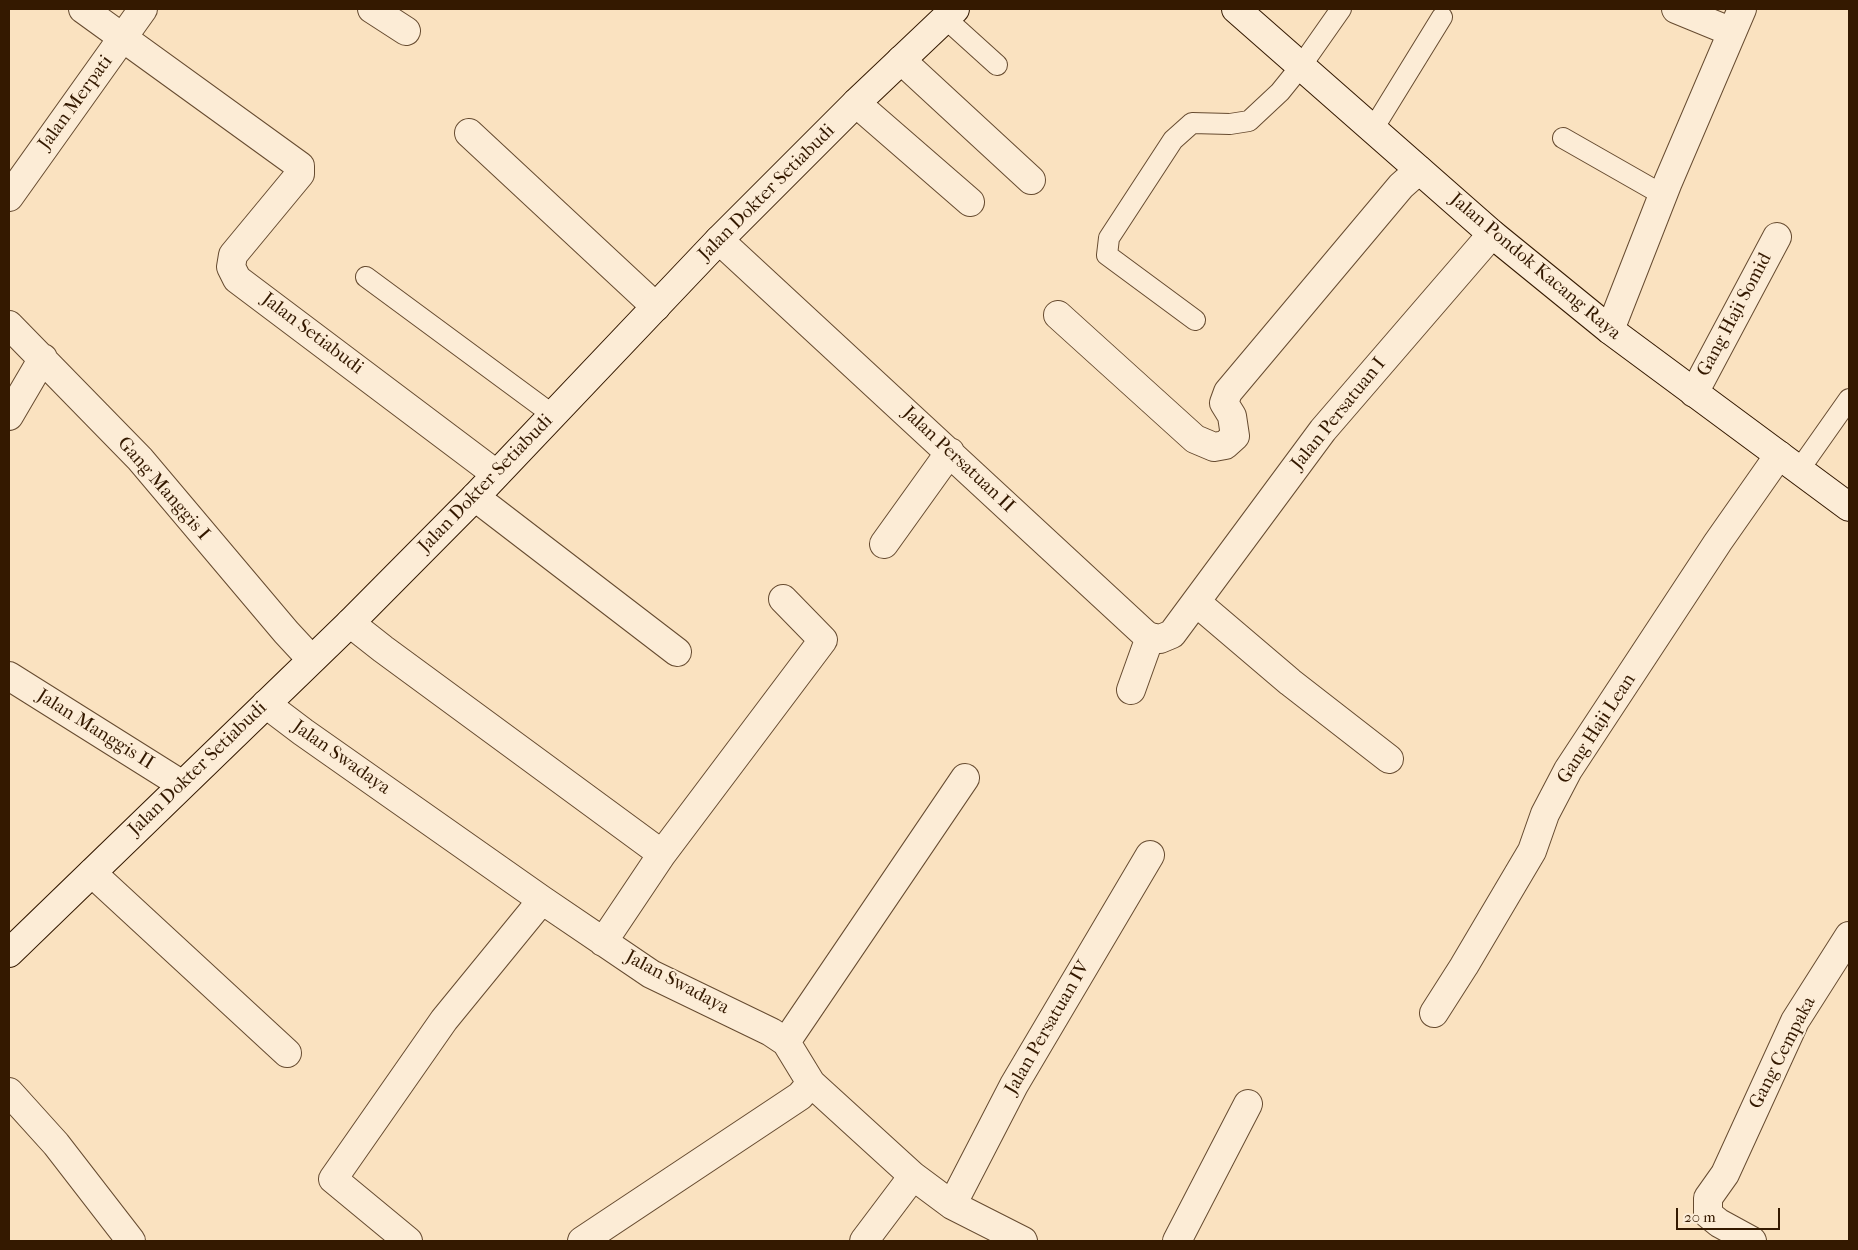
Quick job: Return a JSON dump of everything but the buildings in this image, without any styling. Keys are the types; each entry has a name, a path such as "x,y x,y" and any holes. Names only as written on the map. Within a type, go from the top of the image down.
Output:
{"street":[{"path":"83,9 122,38"},
{"name":"Jalan Merpati","path":"9,197 143,9"},
{"path":"372,9 406,31"},
{"name":"Jalan Pondok Kacang Raya","path":"1236,9 1492,234 1610,330 1849,507"},
{"path":"1610,330 1663,195 1737,20 1676,9"},
{"name":"Jalan Dokter Setiabudi","path":"9,953 181,784 350,623 475,497 719,240 856,103 950,14"},
{"name":"Jalan Setiabudi","path":"122,38 300,166 300,174 233,255 231,267 237,279 496,474"},
{"path":"902,60 1031,180"},
{"path":"856,103 970,202"},
{"path":"469,133 656,307"},
{"path":"1058,315 1195,439 1214,447 1225,445 1235,436 1232,416 1224,403 1228,392 1394,193 1419,170"},
{"name":"Jalan Persatuan I","path":"1196,602 1323,430 1492,234"},
{"name":"Gang Haji Somid","path":"1694,393 1777,237"},
{"name":"Jalan Persatuan II","path":"719,240 1150,638"},
{"name":"Gang Manggis I","path":"9,325 140,459 311,659"},
{"path":"9,416 43,358"},
{"path":"884,544 950,452"},
{"name":"Gang Haji Lean","path":"1434,1013 1532,851 1545,814 1568,770 1718,542 1789,462"},
{"path":"475,497 677,652"},
{"path":"603,942 662,854 823,640 783,599"},
{"path":"1131,690 1150,638 1160,639 1172,634 1196,602 1290,682 1389,759"},
{"path":"350,623 662,854"},
{"name":"Jalan Manggis II","path":"9,676 181,784"},
{"name":"Jalan Swadaya","path":"266,704 302,732 651,974 772,1032 786,1042 811,1083 913,1176 952,1205 1023,1241"},
{"path":"786,1042 965,778"},
{"name":"Jalan Persatuan IV","path":"952,1205 1014,1085 1150,855"},
{"path":"92,873 287,1053"},
{"path":"408,1241 333,1178 444,1020 542,900"},
{"name":"Gang Cempaka","path":"1752,1241 1719,1223 1708,1214 1708,1198 1725,1174 1795,1021 1849,936"},
{"path":"582,1241 800,1096 811,1083"},
{"path":"9,1092 56,1144 131,1241"},
{"path":"1177,1241 1248,1104"},
{"path":"864,1241 913,1176"}],"lane":[{"path":"1196,320 1107,255 1109,238 1173,140 1192,123 1230,124 1249,121 1280,92 1301,66 1341,9"},
{"path":"950,14 997,65"},
{"path":"1373,129 1442,17"},
{"path":"1563,138 1663,195"},
{"path":"366,277 553,416"},
{"path":"1789,462 1849,398"}]}
